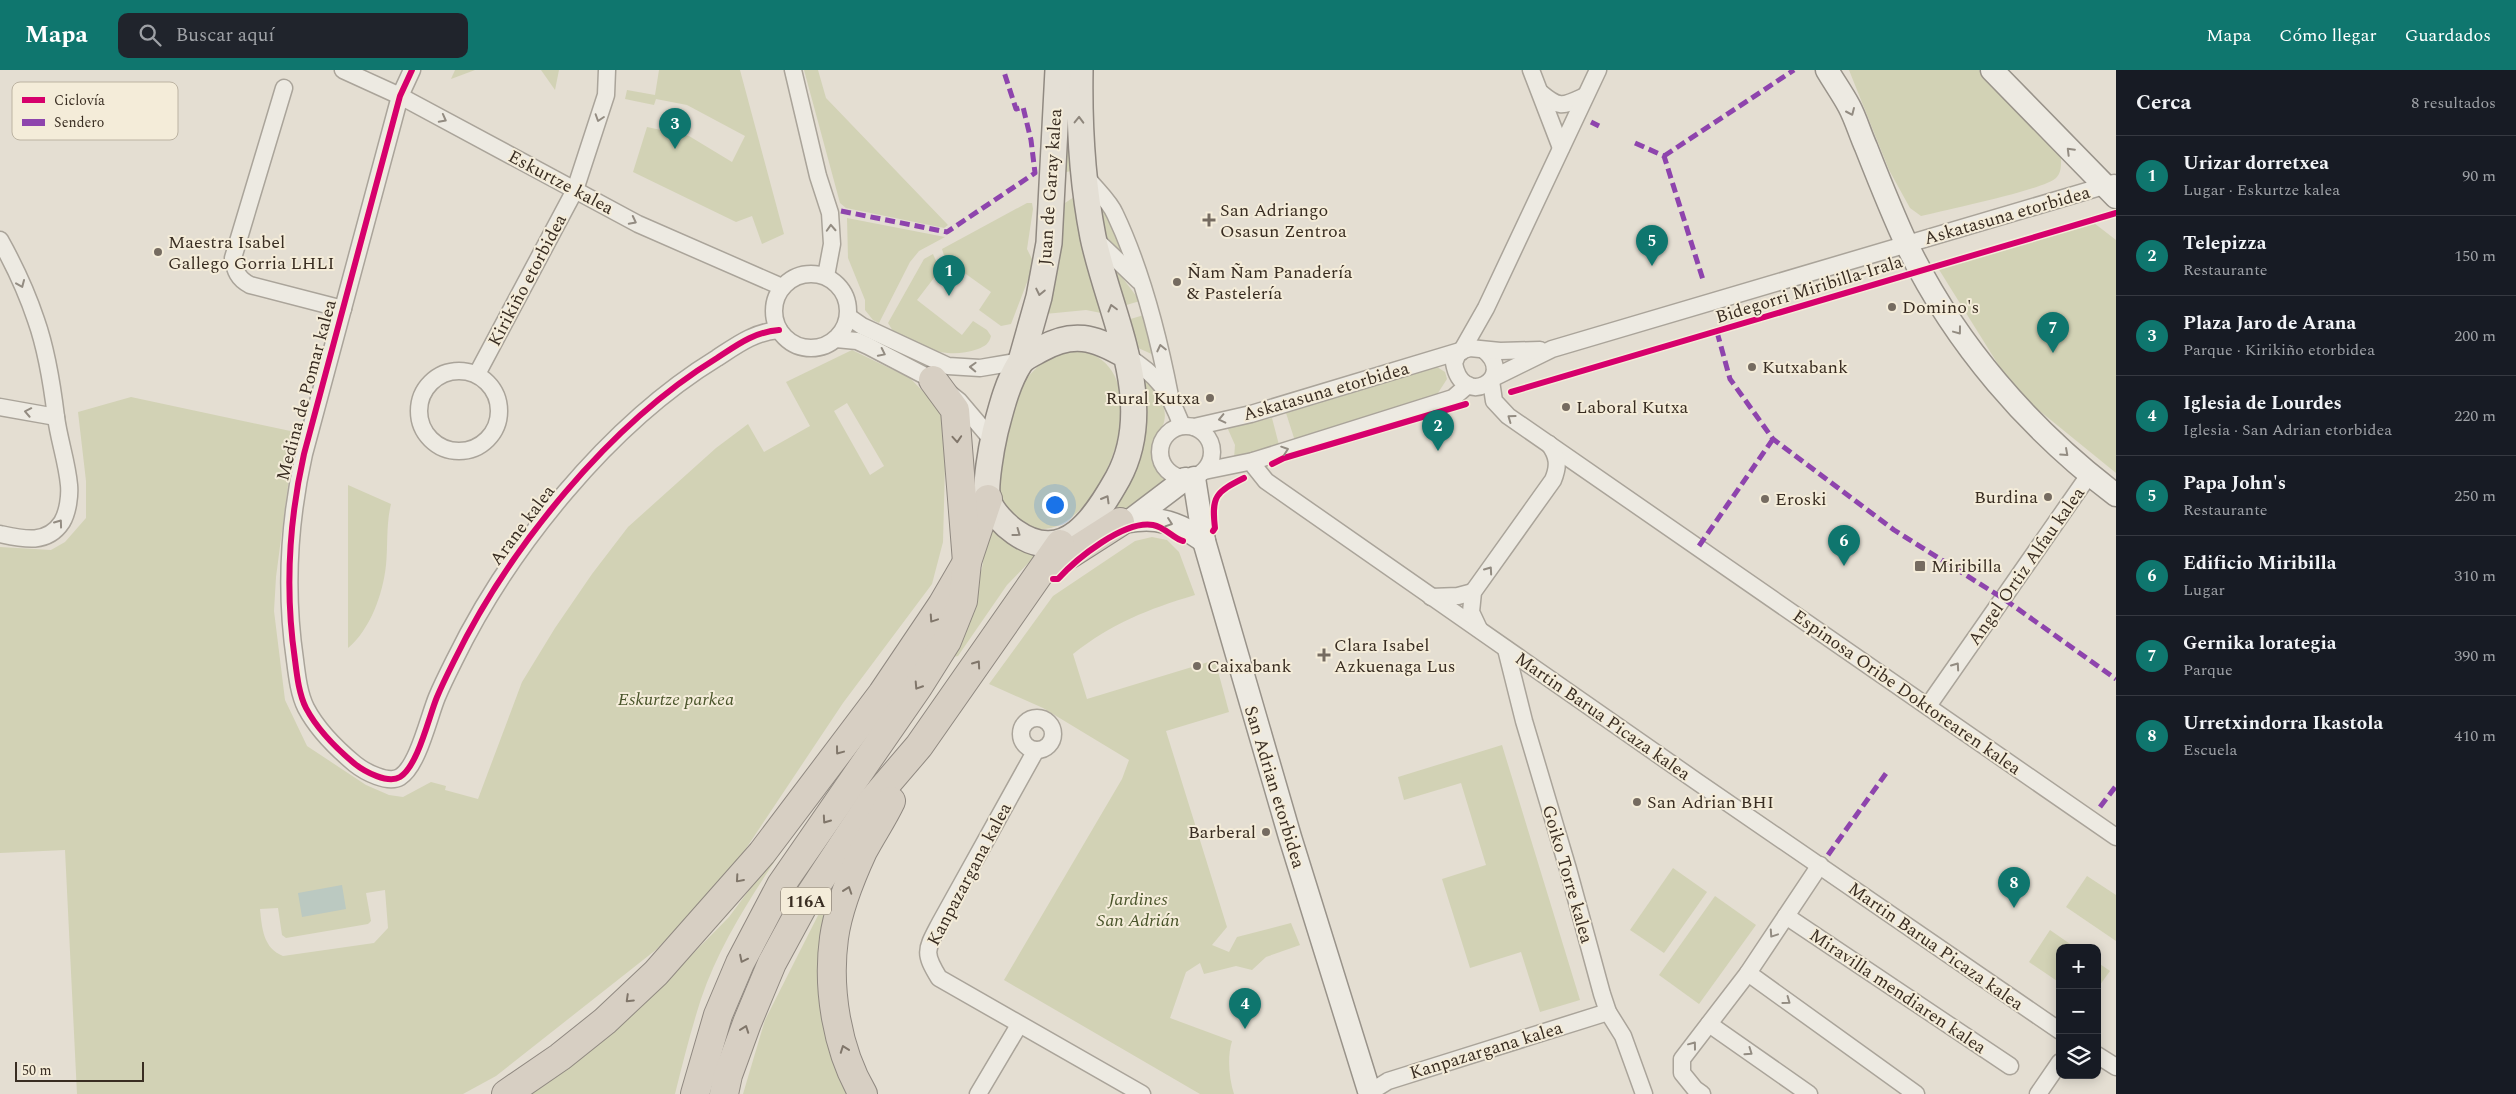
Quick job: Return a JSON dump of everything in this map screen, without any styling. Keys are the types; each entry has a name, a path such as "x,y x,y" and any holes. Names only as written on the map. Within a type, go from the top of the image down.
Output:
{"highway":[{"path":"695,1094 718,1016 740,963 781,885 871,757 947,640 963,601 967,562 955,410 932,380"},
{"path":"506,1094 560,1057 605,1021 656,973 762,853 882,694 942,606 967,562 988,499"},
{"path":"863,1094 842,1044 832,988 834,938 847,891 863,851 919,746 1061,548 1070,554 1126,521"},
{"name":"116A","path":"726,1084 772,963 804,904 872,802 919,746"}],"main road":[{"name":"Juan de Garay kalea","path":"988,499 992,441 1013,376 1022,361 1049,243 1058,70"},
{"name":"Juan de Garay kalea","path":"1061,548 1102,505 1123,468 1132,436 1135,406 1131,372 1094,238 1082,169 1079,131 1080,70"},
{"path":"1022,361 1057,340 1078,338 1101,341 1125,355"},
{"path":"988,499 998,516 1028,541 1061,548"}],"street":[{"name":"Eskurtze kalea","path":"343,70 400,96 638,224 782,287"},
{"name":"Medina de Pomar kalea","path":"358,767 334,746 306,707 297,679 289,625 291,544 295,495 304,454 400,96 412,70"},
{"name":"Kirikiño etorbidea","path":"477,374 575,190 606,95 607,70"},
{"path":"793,70 818,176 830,213 832,244 826,276"},
{"path":"1531,70 1560,148"},
{"path":"1459,353 1470,348 1482,349 1495,364 1492,379 1480,387 1468,386 1460,380 1455,371 1454,363 1459,353 1486,308 1598,70"},
{"path":"1827,70 1849,106 1907,244 1937,299 1984,365 2029,418 2089,475 2116,495"},
{"path":"1992,70 2112,188"},
{"path":"284,88 233,258 234,269 241,280 250,285 343,309"},
{"path":"1541,93 1554,104 1566,105 1585,96"},
{"name":"Juan de Garay kalea","path":"1082,169 1114,212 1142,285 1161,349 1170,396"},
{"name":"Askatasuna etorbidea","path":"1492,379 1552,349 1907,244 2112,188"},
{"path":"1094,238 1142,285"},
{"path":"0,240 10,258 36,320 54,394 56,417 69,485 69,499 62,521 47,536 30,540 0,534"},
{"path":"814,273 826,276 842,289 849,305 849,317 844,329 836,339 822,347 810,348 789,341 779,330 774,317 776,298 782,287 800,274 814,273"},
{"path":"1482,349 1486,308"},
{"path":"849,317 862,326 948,366 980,368 1022,361"},
{"name":"Arane kalea","path":"358,767 385,779 393,780 402,776 418,752 436,698 481,610 508,568 584,469 662,396 686,377 752,335 779,330"},
{"path":"836,339 856,341 868,346 932,380 959,401 992,441"},
{"name":"Askatasuna etorbidea","path":"1482,349 1520,352 1552,349"},
{"name":"Askatasuna etorbidea","path":"1188,427 1251,414 1459,353"},
{"path":"1061,548 1126,521 1194,476 1212,455 1208,438 1188,427 1170,396 1148,369 1125,355"},
{"path":"464,370 477,374 488,382 495,393 499,405 499,418 494,430 476,448 456,451 438,445 428,437 421,425 418,411 420,398 427,386 437,376 450,371 464,370"},
{"name":"Espinosa Oribe Doktorearen kalea","path":"1492,379 1494,401 1502,410 2116,837"},
{"path":"1188,427 1166,434 1161,441 1160,458 1169,473 1194,476 1253,461 1453,398 1468,386"},
{"path":"0,407 56,417"},
{"path":"1548,443 1556,454 1557,471 1553,480"},
{"name":"Martin Barua Picaza kalea","path":"1253,461 1254,466 1266,481 2056,1028"},
{"path":"1479,629 1471,612 1474,592 1553,480 1563,470 1572,468 1589,471"},
{"name":"Angel Ortiz Alfau kalea","path":"1928,706 2089,475"},
{"name":"San Adrian etorbidea","path":"1194,476 1204,541 1290,837 1369,1093"},
{"path":"1126,521 1161,520 1194,534 1204,541"},
{"path":"1431,597 1458,596 1474,592"},
{"name":"Goiko Torre kalea","path":"1506,649 1524,721 1608,1012 1623,1036 1644,1094"},
{"name":"Kanpazargana kalea","path":"1036,750 929,944 928,960 939,978 1142,1094"},
{"path":"1702,1094 1695,1089 1682,1073 1682,1059 1748,973 1820,865"},
{"path":"1808,882 1820,877 1839,878"},
{"name":"Miravilla mendiaren kalea","path":"1786,916 2010,1066"},
{"path":"1748,973 1916,1094"},
{"name":"Kanpazargana kalea","path":"1369,1093 1388,1081 1608,1012"},
{"path":"1709,1024 1809,1094"},
{"path":"978,1094 1019,1025"},
{"path":"2101,1058 2116,1067"},
{"path":"2038,1094 2056,1068"}],"green space":[{"path":"455,70 475,70 451,79"},
{"path":"541,70 559,70 555,90"},
{"path":"659,70 740,70 784,234 762,244 752,216 736,222 633,172 647,127 689,136 732,162 745,136 687,105 656,99 654,105 625,99 627,90 655,95"},
{"path":"804,70 818,70 826,98 948,225 944,228 846,208 840,203"},
{"path":"1849,70 1979,70 2061,156 2059,173 2056,178 2048,183 2034,188 1921,216 1910,208 1889,170"},
{"path":"1065,133 1070,134 1071,171 1062,173"},
{"path":"1074,197 1101,313 1086,310 1045,314 1061,241 1062,205"},
{"path":"1027,203 1032,203 1033,209 1027,249 1032,259 1031,272 1011,324 1001,326 979,310 991,292 945,259 942,249"},
{"path":"1095,203 1109,212 1127,266 1101,229"},
{"path":"847,218 945,237 919,251 910,262 879,323 873,320 865,310 865,300 848,258"},
{"path":"2094,223 2116,240 2116,473 2014,390 1938,268"},
{"path":"933,254 940,270 917,300 962,335 973,321 987,330 991,336 988,343 983,347 966,352 944,353 914,342 893,331 888,323 924,259"},
{"path":"1112,264 1140,301 1123,306"},
{"path":"1144,315 1156,356 1136,347 1127,320"},
{"name":"Eskurtze parkea","path":"852,350 910,378 940,409 946,428 943,542 932,584 843,703 731,871 657,949 496,1076 463,1094 77,1094 65,850 0,853 0,547 51,550 65,542 86,518 86,481 78,412 131,397 295,432 276,577 274,611 285,700 307,746 366,785 389,795 403,797 431,782 446,786 445,790 478,799 522,682 555,628 592,574 628,527 716,448 748,424 764,452 810,426 786,382","holes":["847,403 884,466 870,475 834,411","385,890 388,928 374,943 283,956 267,943 260,909 278,908 282,935 286,938 368,924 371,921 366,893"]},
{"path":"1068,350 1100,359 1117,382 1121,414 1114,450 1099,484 1078,512 1053,527 1026,526 1015,518 999,499 998,454 1022,383 1042,362"},
{"path":"1437,367 1445,372 1447,379 1436,396 1295,441 1286,413"},
{"path":"1143,378 1157,392 1165,412 1162,426 1154,441 1153,455 1156,468 1170,482 1115,515 1109,512"},
{"path":"1272,418 1279,445 1234,459 1235,445 1227,427"},
{"path":"348,485 391,504 386,565 382,588 374,611 363,632 348,648"},
{"path":"990,519 1042,549 1007,585 958,656 949,658 982,568"},
{"name":"Jardines San Adrián","path":"1152,537 1167,540 1179,552 1195,595 1131,618 1101,634 1073,654 1087,699 1215,660 1229,712 1166,731 1227,927 1212,945 1229,952 1237,937 1291,923 1300,945 1266,957 1252,970 1236,966 1204,974 1200,963 1186,972 1170,1018 1232,1041 1229,1068 1234,1094 1200,1094 1004,980 1122,779 1129,760 1043,708 989,684 1053,596 1135,541"},
{"path":"1502,745 1580,1000 1540,1012 1521,952 1470,968 1442,879 1486,865 1461,783 1404,800 1398,777"},
{"path":"808,811 763,879 722,949 701,999 675,1094 529,1094 611,1035 673,974 729,917"},
{"path":"1673,868 1707,892 1664,953 1630,930"},
{"path":"840,872 849,1094 743,1094 765,1020"},
{"path":"2087,876 2116,895 2116,941 2066,907"},
{"path":"1715,896 1756,925 1699,1004 1659,975"},
{"path":"2050,930 2070,944 2056,944 2056,980 2029,962"},
{"path":"2101,965 2110,971 2101,983"}],"shaded area":[{"path":"342,885 346,909 302,917 298,893"}],"marked path":[{"path":"1664,156 1794,70"},
{"path":"841,211 947,232 1035,173 1031,140 1023,107 1016,109 1004,72"},
{"path":"1591,122 1599,126"},
{"path":"1635,143 1664,156 1704,283"},
{"path":"1717,332 1730,379 1773,439 1894,530 2004,599 2116,679"},
{"path":"1699,546 1773,439"},
{"path":"1828,855 1887,772"},
{"path":"2100,807 2116,786"}],"cycle path":[{"path":"412,70 400,96 304,454 295,505 290,557 289,583 292,634 302,697 306,708 322,731 341,752 359,767 377,776 389,779 400,777 406,771 418,752 434,705 454,661 503,575 533,533 601,453 638,417 677,385 746,340 762,333 779,330"},
{"name":"Bidegorri Miribilla-Irala","path":"1511,392 2116,213"},
{"path":"1272,464 1284,458 1466,404"},
{"path":"1213,531 1215,528 1214,509 1217,496 1227,487 1244,478"},
{"path":"1053,579 1058,579 1076,561 1101,543 1128,529 1141,525 1153,525 1161,528 1183,541"}],"place":[{"name":"Plaza Jaro de Arana","path":"675,149"},
{"name":"San Adriango Osasun Zentroa","path":"1209,220"},
{"name":"Maestra Isabel Gallego Gorria LHLI","path":"158,252"},
{"name":"Papa John's","path":"1652,266"},
{"name":"Ñam Ñam Panadería & Pastelería","path":"1177,282"},
{"name":"Urizar dorretxea","path":"949,296"},
{"name":"Domino's","path":"1892,307"},
{"name":"Gernika lorategia","path":"2053,353"},
{"name":"Kutxabank","path":"1752,367"},
{"name":"Rural Kutxa","path":"1210,398"},
{"name":"Laboral Kutxa","path":"1566,407"},
{"name":"Telepizza","path":"1438,451"},
{"name":"Burdina","path":"2048,497"},
{"name":"Eroski","path":"1765,499"},
{"name":"Edificio Miribilla","path":"1844,566"},
{"name":"Miribilla","path":"1920,566"},
{"name":"Clara Isabel Azkuenaga Lus","path":"1324,655"},
{"name":"Caixabank","path":"1197,666"},
{"name":"San Adrian BHI","path":"1637,802"},
{"name":"Barberal","path":"1266,832"},
{"name":"Urretxindorra Ikastola","path":"2014,908"},
{"name":"Iglesia de Lourdes","path":"1245,1029"}]}
